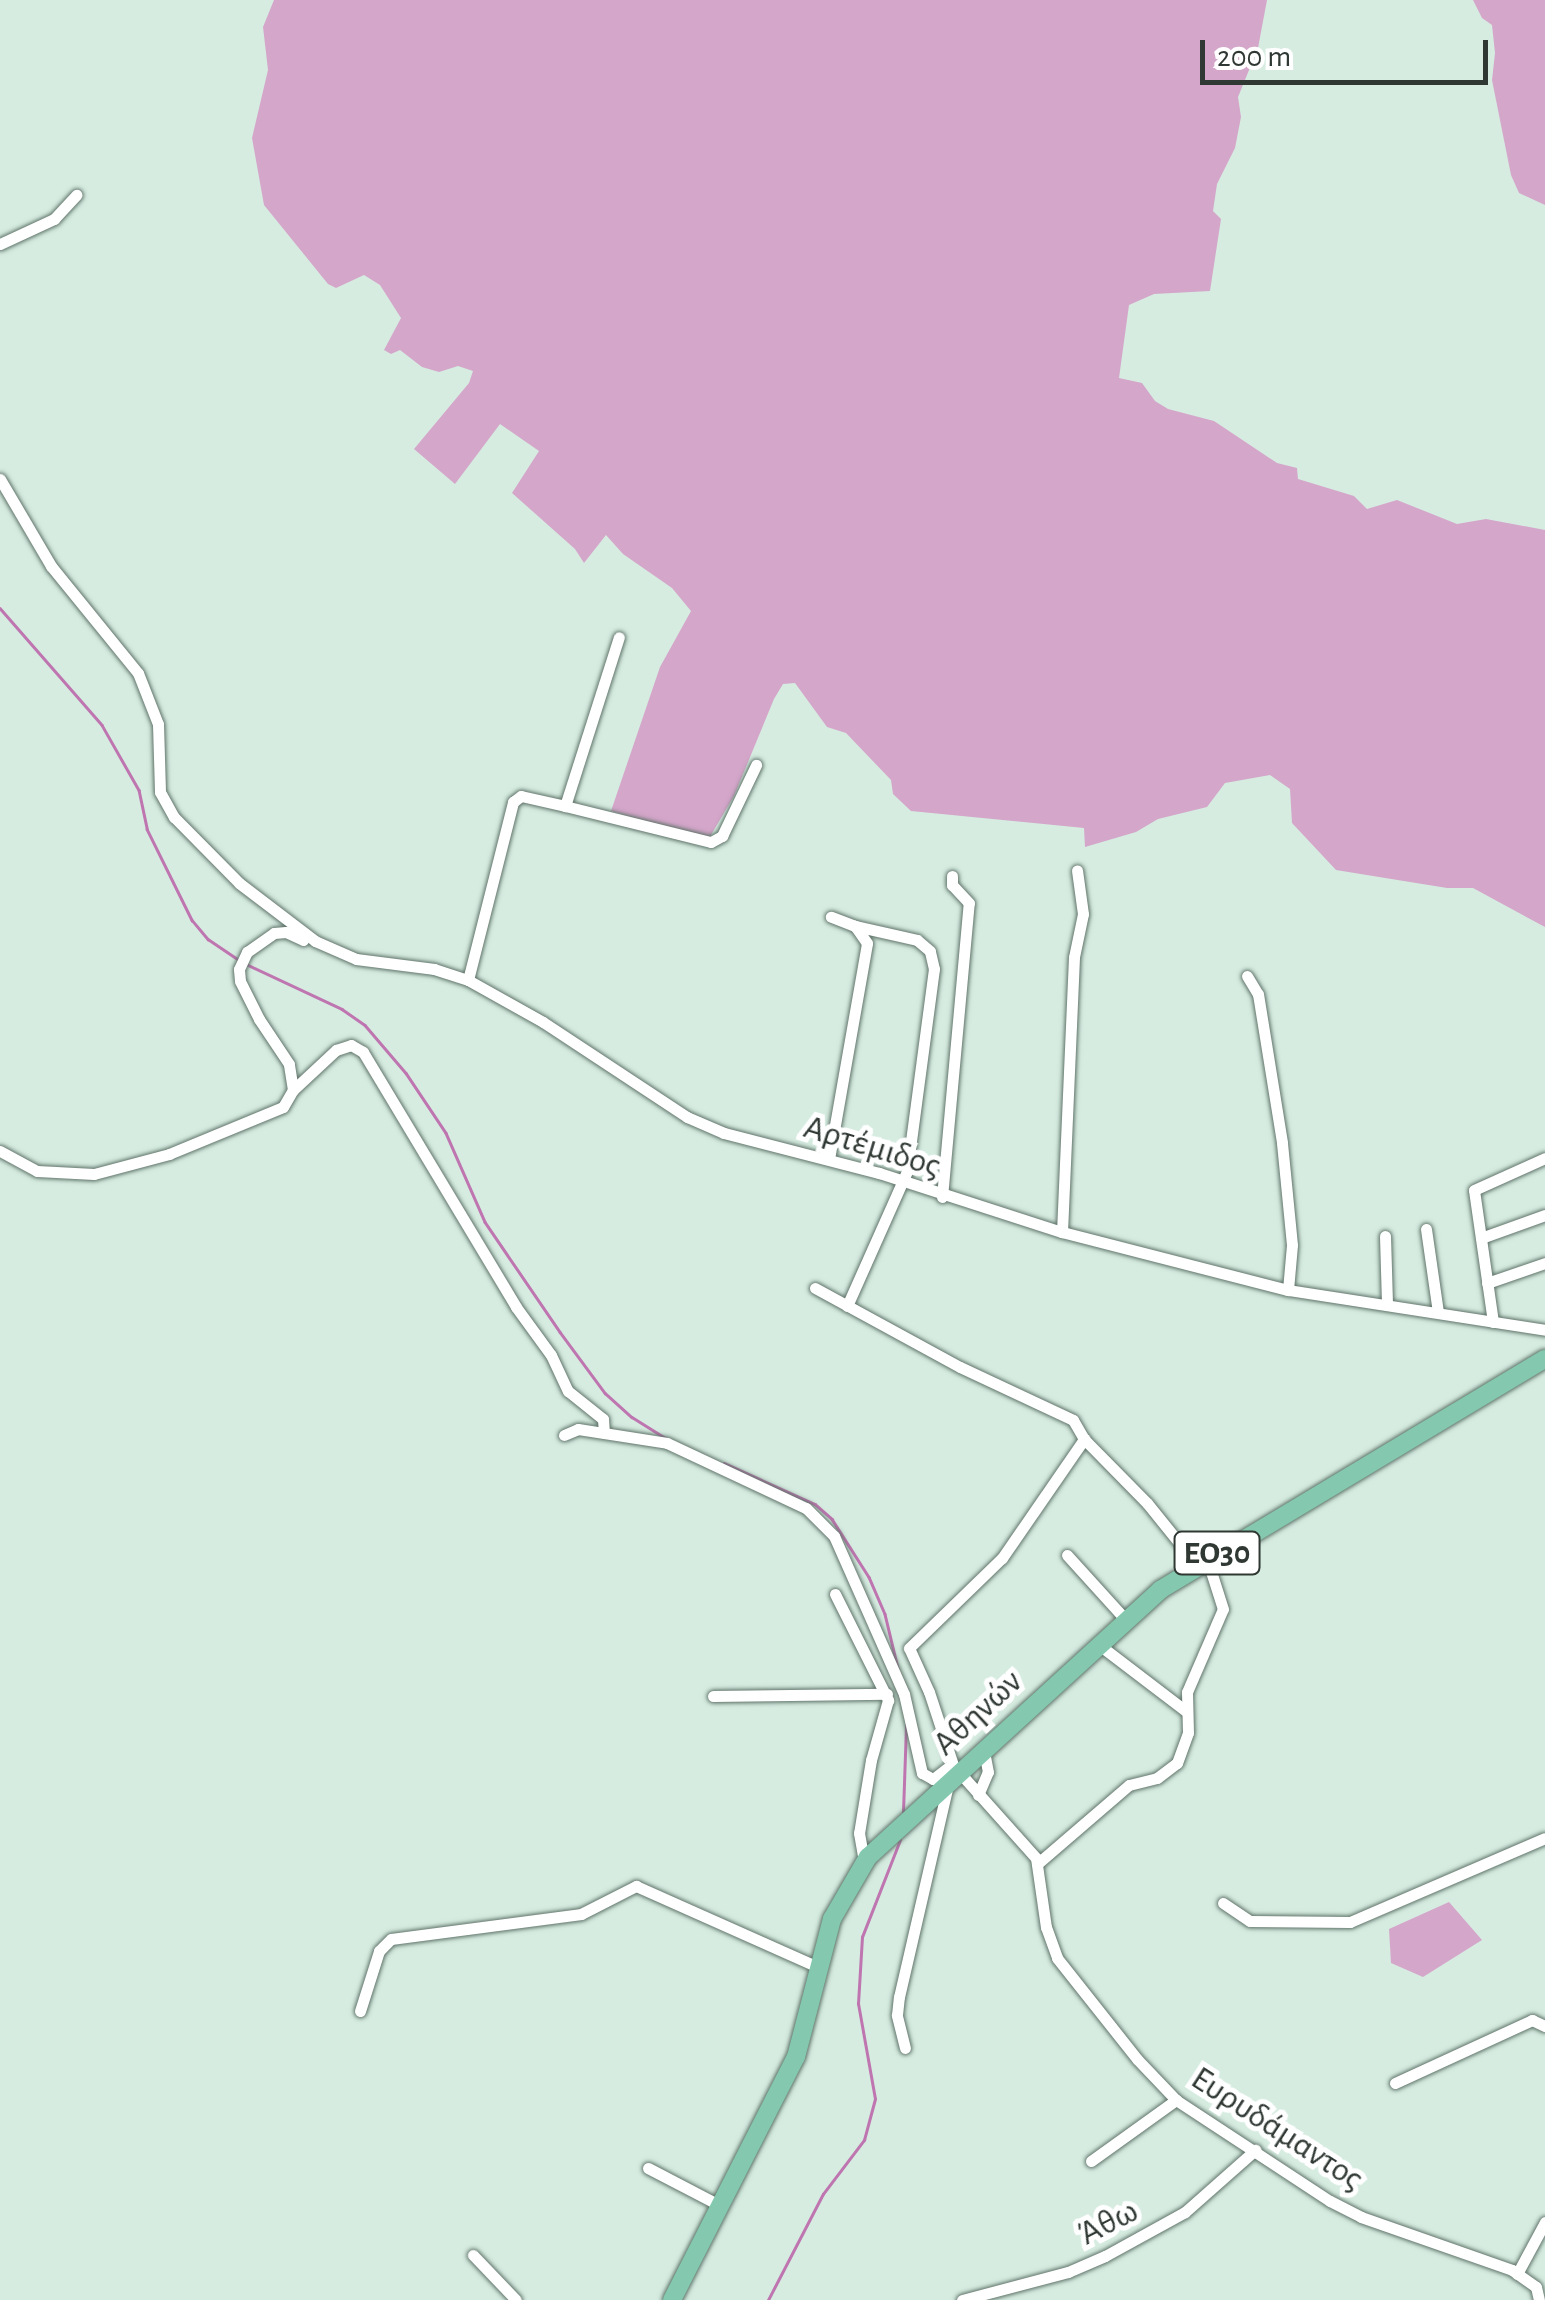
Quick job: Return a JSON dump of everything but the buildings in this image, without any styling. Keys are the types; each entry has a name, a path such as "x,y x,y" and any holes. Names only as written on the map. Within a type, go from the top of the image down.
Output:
{"main road":[{"name":"Αθηνών","path":"672,2300 796,2057 832,1919 866,1860 1125,1619 1202,1562 1545,1359"}],"street":[{"path":"0,244 54,218 76,195"},
{"name":"Αρτέμιδος","path":"0,479 51,566 138,673 158,724 160,792 174,817 239,883 286,921 344,955 434,969 468,980 702,1124 1062,1232 1288,1290 1545,1330"},
{"path":"565,806 619,638"},
{"path":"468,980 515,798 565,806 711,842 722,836 756,765"},
{"path":"1062,1232 1074,957 1083,914 1077,870"},
{"path":"942,1197 969,903 954,888 952,876"},
{"path":"831,917 910,937 924,944 933,957 903,1182 847,1306"},
{"path":"829,1159 866,943 856,926"},
{"path":"294,1090 286,1055 259,1019 240,981 241,960 255,944 282,932 344,955"},
{"path":"1247,976 1258,994 1282,1143 1292,1245 1288,1290"},
{"path":"0,1151 18,1163 51,1174 119,1170 278,1110 336,1050 351,1045 363,1052 516,1307 551,1355 568,1391 603,1419 604,1433"},
{"path":"1493,1322 1476,1186 1545,1158"},
{"path":"1481,1238 1545,1215"},
{"path":"1426,1229 1438,1312"},
{"path":"1385,1236 1387,1304"},
{"path":"1487,1283 1545,1263"},
{"path":"815,1288 960,1367 1073,1420 1084,1440 1202,1562 1223,1606 1186,1692 1186,1744 1168,1773 1128,1785 1037,1864"},
{"path":"564,1435 578,1429 668,1443 792,1500 820,1519 850,1570 904,1694 922,1773 933,1779 955,1774"},
{"path":"905,2048 898,2024 899,1997 955,1774 929,1692 909,1648 1002,1558 1084,1440"},
{"path":"1067,1556 1125,1619"},
{"path":"835,1594 887,1694 859,1837 866,1860"},
{"path":"1098,1644 1186,1712"},
{"path":"712,1696 887,1694"},
{"path":"978,1794 988,1772 984,1752"},
{"name":"Ευρυδάμαντος","path":"955,1774 978,1794 1037,1864 1053,1951 1137,2059 1176,2100 1362,2217 1458,2249 1517,2274 1536,2287 1539,2300"},
{"path":"1223,1903 1250,1922 1350,1922 1545,1838"},
{"path":"360,2011 379,1950 391,1939 526,1918 574,1915 636,1886 820,1968"},
{"path":"1396,2083 1532,2020 1545,2026"},
{"path":"1090,2160 1176,2100"},
{"name":"Άθω","path":"962,2300 1068,2272 1105,2256 1185,2212 1255,2150"},
{"path":"648,2168 721,2206"},
{"path":"1517,2274 1545,2222"},
{"path":"473,2255 516,2300"}],"shaded area":[{"path":"274,0 1267,0 1258,48 1238,97 1241,117 1235,148 1217,184 1213,211 1221,219 1210,291 1154,294 1129,305 1119,378 1142,383 1155,401 1168,409 1214,421 1277,463 1297,468 1298,479 1354,496 1367,509 1397,500 1457,524 1486,519 1545,530 1545,927 1473,888 1447,888 1336,870 1292,823 1290,789 1270,775 1225,783 1207,807 1158,819 1136,832 1085,847 1084,828 911,811 893,794 891,780 846,733 827,727 795,683 783,684 774,699 734,796 708,840 611,811 660,667 691,611 672,588 623,554 606,535 584,563 575,549 512,493 539,451 500,424 455,484 414,449 469,383 473,371 458,366 439,372 422,367 400,350 391,354 384,350 401,318 380,285 364,275 336,288 328,284 264,205 252,138 268,70 263,27"},
{"path":"1473,0 1545,0 1545,205 1519,193 1511,175 1492,80 1492,25 1482,18"},
{"path":"1449,1902 1482,1940 1423,1977 1391,1963 1389,1929"}],"waterway":[{"path":"0,608 102,725 139,790 147,829 192,920 208,939 239,960"},
{"path":"246,964 342,1009 365,1025 406,1073 446,1133 485,1222 560,1332 605,1393 632,1417 666,1438"},
{"path":"724,1463 815,1504 832,1519 869,1577 885,1614 898,1668"},
{"path":"903,1812 906,1725"},
{"path":"768,2300 823,2194 864,2140 875,2099 858,2004 862,1937 900,1840"}]}
